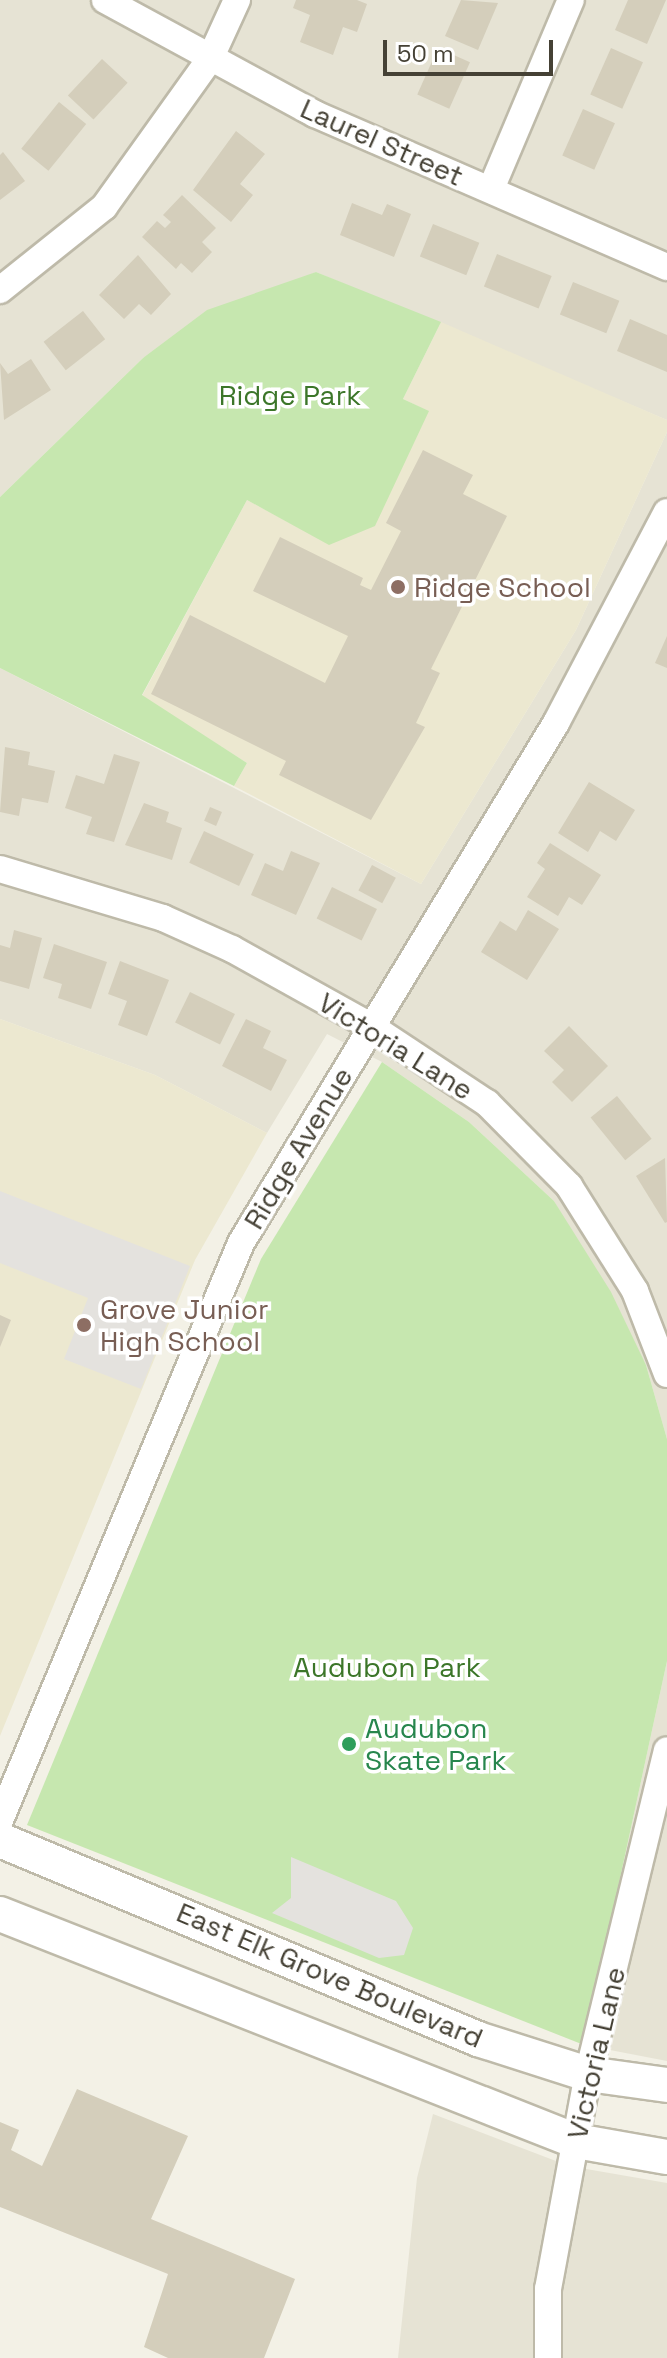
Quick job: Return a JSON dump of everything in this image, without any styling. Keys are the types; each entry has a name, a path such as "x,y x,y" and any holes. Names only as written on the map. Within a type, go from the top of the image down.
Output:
{"street":[{"name":"Laurel Street","path":"105,0 315,114 667,267"},
{"path":"0,290 104,207 210,59 237,0"},
{"path":"491,189 571,0"},
{"name":"Ridge Avenue","path":"0,1820 209,1310 241,1243 656,564 667,512"},
{"name":"Victoria Lane","path":"0,869 163,918 372,1027 487,1103 569,1186 635,1291 667,1374"},
{"name":"Victoria Lane","path":"548,2358 548,2289 588,2074 663,1792 667,1751"},
{"name":"East Elk Grove Boulevard","path":"0,1840 478,2039 588,2074 667,2085"},
{"path":"0,1914 576,2141 667,2157"}],"shaded area":[{"path":"0,0 667,0 667,420 316,272 143,358 0,497"},
{"name":"Ridge School","path":"441,322 667,420 667,432 576,630 421,884 234,786 247,763 142,696 247,500 329,544 428,411 403,399"},
{"path":"667,432 667,1439 646,1365 554,1201 469,1122 382,1062 327,1034 267,1133 155,1075 0,1019 0,668 421,884 576,630"},
{"name":"Grove Junior High School","path":"0,1019 155,1075 267,1133 195,1260 0,1736"},
{"path":"0,1191 190,1266 141,1389 64,1359 88,1298 0,1263"},
{"path":"667,1661 667,2061 584,2045"},
{"path":"291,1857 396,1901 413,1928 404,1955 379,1958 272,1913 291,1898"},
{"path":"433,2114 569,2166 667,2183 667,2358 398,2358 417,2178"}],"green space":[{"name":"Ridge Park","path":"316,272 441,322 403,399 429,411 375,526 329,545 247,500 142,695 247,763 234,786 0,668 0,497 143,358 207,310"},
{"name":"Audubon Park","path":"382,1062 469,1122 554,1201 611,1292 646,1365 667,1439 667,1661 584,2045 27,1825 261,1259"}],"building":[{"path":"296,0 357,0 367,4 357,32 343,27 333,55 300,42 310,15 293,8"},
{"path":"461,0 498,3 478,50 445,36"},
{"path":"628,0 666,0 647,44 615,30"},
{"path":"438,48 470,62 449,109 417,95"},
{"path":"611,48 643,62 622,109 590,95"},
{"path":"102,59 128,83 93,119 68,96"},
{"path":"59,102 86,124 48,171 21,149"},
{"path":"583,109 615,123 594,170 562,156"},
{"path":"236,131 265,154 240,184 253,195 231,222 193,190"},
{"path":"3,152 25,181 0,200 0,155"},
{"path":"182,195 216,228 202,242 212,252 192,273 181,263 176,269 142,237 157,221 165,228 171,222 163,215"},
{"path":"352,203 382,215 387,204 411,214 394,257 340,235"},
{"path":"433,224 479,243 466,275 420,256"},
{"path":"497,254 552,276 539,309 484,286"},
{"path":"138,255 171,294 151,315 139,304 124,319 99,295"},
{"path":"573,282 619,301 606,333 560,314"},
{"path":"83,311 105,339 66,370 44,342"},
{"path":"630,319 667,335 667,372 617,351"},
{"path":"31,359 51,390 4,420 0,363 8,374"},
{"path":"423,450 473,475 463,494 507,516 431,669 440,673 416,723 425,727 371,820 279,775 286,761 151,694 190,615 325,683 348,636 253,591 280,537 363,578 360,585 371,590 401,531 386,523"},
{"path":"667,636 667,668 655,663"},
{"path":"5,747 30,752 28,765 55,771 48,803 22,798 19,816 0,812"},
{"path":"114,754 140,762 114,842 86,834 92,817 65,808 76,775 104,784"},
{"path":"589,782 635,810 616,841 600,831 588,852 558,833"},
{"path":"144,803 169,812 166,822 182,828 172,860 125,845"},
{"path":"210,807 222,812 216,826 204,821"},
{"path":"204,831 254,854 239,886 189,863"},
{"path":"550,843 601,875 582,905 569,897 558,916 527,897 545,869 537,863"},
{"path":"291,851 320,863 296,915 251,895 265,863 283,871"},
{"path":"372,865 396,878 382,903 358,891"},
{"path":"332,887 377,909 362,940 317,918"},
{"path":"528,910 559,929 527,980 481,952 500,921 516,931"},
{"path":"14,930 42,938 29,989 0,981 0,945 10,948"},
{"path":"54,944 107,962 91,1009 58,998 62,984 43,978"},
{"path":"120,961 169,980 147,1036 118,1025 127,1001 108,994"},
{"path":"190,992 235,1014 220,1044 175,1023"},
{"path":"246,1019 271,1031 263,1048 287,1060 271,1091 222,1066"},
{"path":"569,1026 608,1066 572,1102 552,1082 564,1070 544,1051"},
{"path":"617,1096 652,1139 625,1160 591,1117"},
{"path":"665,1158 667,1222 665,1223 636,1176"},
{"path":"0,1315 11,1320 0,1347"},
{"path":"77,2089 188,2136 151,2219 295,2279 264,2358 168,2358 144,2347 168,2274 0,2207 0,2122 19,2130 11,2150 42,2166"}],"place":[{"name":"Ridge School","path":"398,587"},
{"name":"Grove Junior High School","path":"84,1325"},
{"name":"Audubon Skate Park","path":"349,1744"}]}
